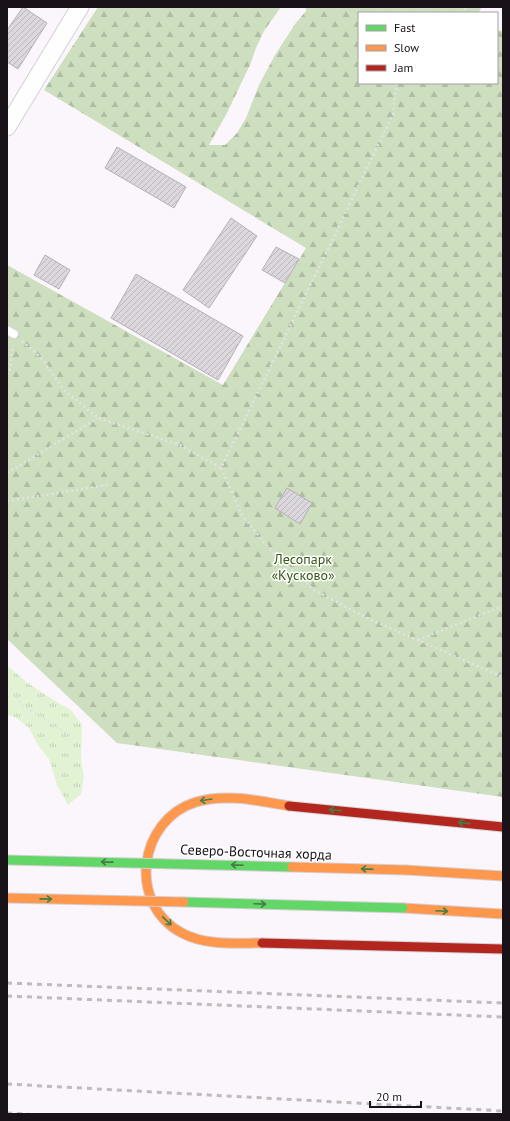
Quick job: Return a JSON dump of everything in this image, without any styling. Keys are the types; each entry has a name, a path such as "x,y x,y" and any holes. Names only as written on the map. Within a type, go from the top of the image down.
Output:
{"main road":[{"path":"503,827 306,808 252,800 206,800 193,803 180,809 168,818 159,828 152,840 147,853 145,867 149,895 155,908 163,919 186,936 199,940 213,942 503,949"},
{"name":"Северо-Восточная хорда","path":"7,860 406,870 503,876"},
{"path":"7,898 403,908 503,914"}],"street":[{"path":"7,127 80,7"}],"path":[{"path":"221,468 338,229 392,114 396,84"},
{"path":"7,375 10,369 11,332"},
{"path":"11,332 42,359 64,390 98,418 180,445 221,468 242,516 273,553 314,590 367,618 503,677"},
{"path":"7,473 98,418"},
{"path":"7,501 108,485"},
{"path":"418,640 503,606"},
{"path":"7,685 22,705 73,737"}],"green space":[{"name":"Лесопарк «Кусково»","path":"98,7 281,7 264,31 250,65 227,113 209,145 225,145 237,133 246,118 259,85 275,55 295,24 306,11 306,7 482,7 479,12 358,12 358,84 498,84 498,30 503,31 503,797 117,743 7,639 7,265 223,385 306,248 44,90"},
{"path":"7,665 25,681 71,710 82,725 81,760 84,777 81,794 68,805 57,785 49,759 38,745 29,728 15,717 7,715"}],"building":[{"path":"23,7 47,23 18,69 7,62 7,30"},
{"path":"117,147 186,187 174,208 105,168"},
{"path":"231,218 257,236 209,308 183,290"},
{"path":"276,247 299,259 285,283 262,270"},
{"path":"45,255 70,270 59,289 34,275"},
{"path":"136,274 243,336 218,380 111,318"},
{"path":"287,488 312,503 300,524 275,508"}],"railway":[{"path":"7,983 503,1003"},
{"path":"7,996 503,1017"},
{"path":"7,1084 503,1111"},
{"path":"7,1113 28,1114"}],"traffic: slow":[{"path":"262,943 211,942 182,933 164,920 153,903 147,884 147,863 152,844 162,826 176,812 196,802 207,799 231,798 255,800 289,806"},
{"path":"292,867 406,870"},
{"path":"406,870 503,876"},
{"path":"7,898 184,902"},
{"path":"403,908 503,914"}],"traffic: jam":[{"path":"289,806 503,827"},
{"path":"262,943 503,949"}],"traffic: fast":[{"path":"7,860 292,867"},
{"path":"184,902 403,908"}]}
